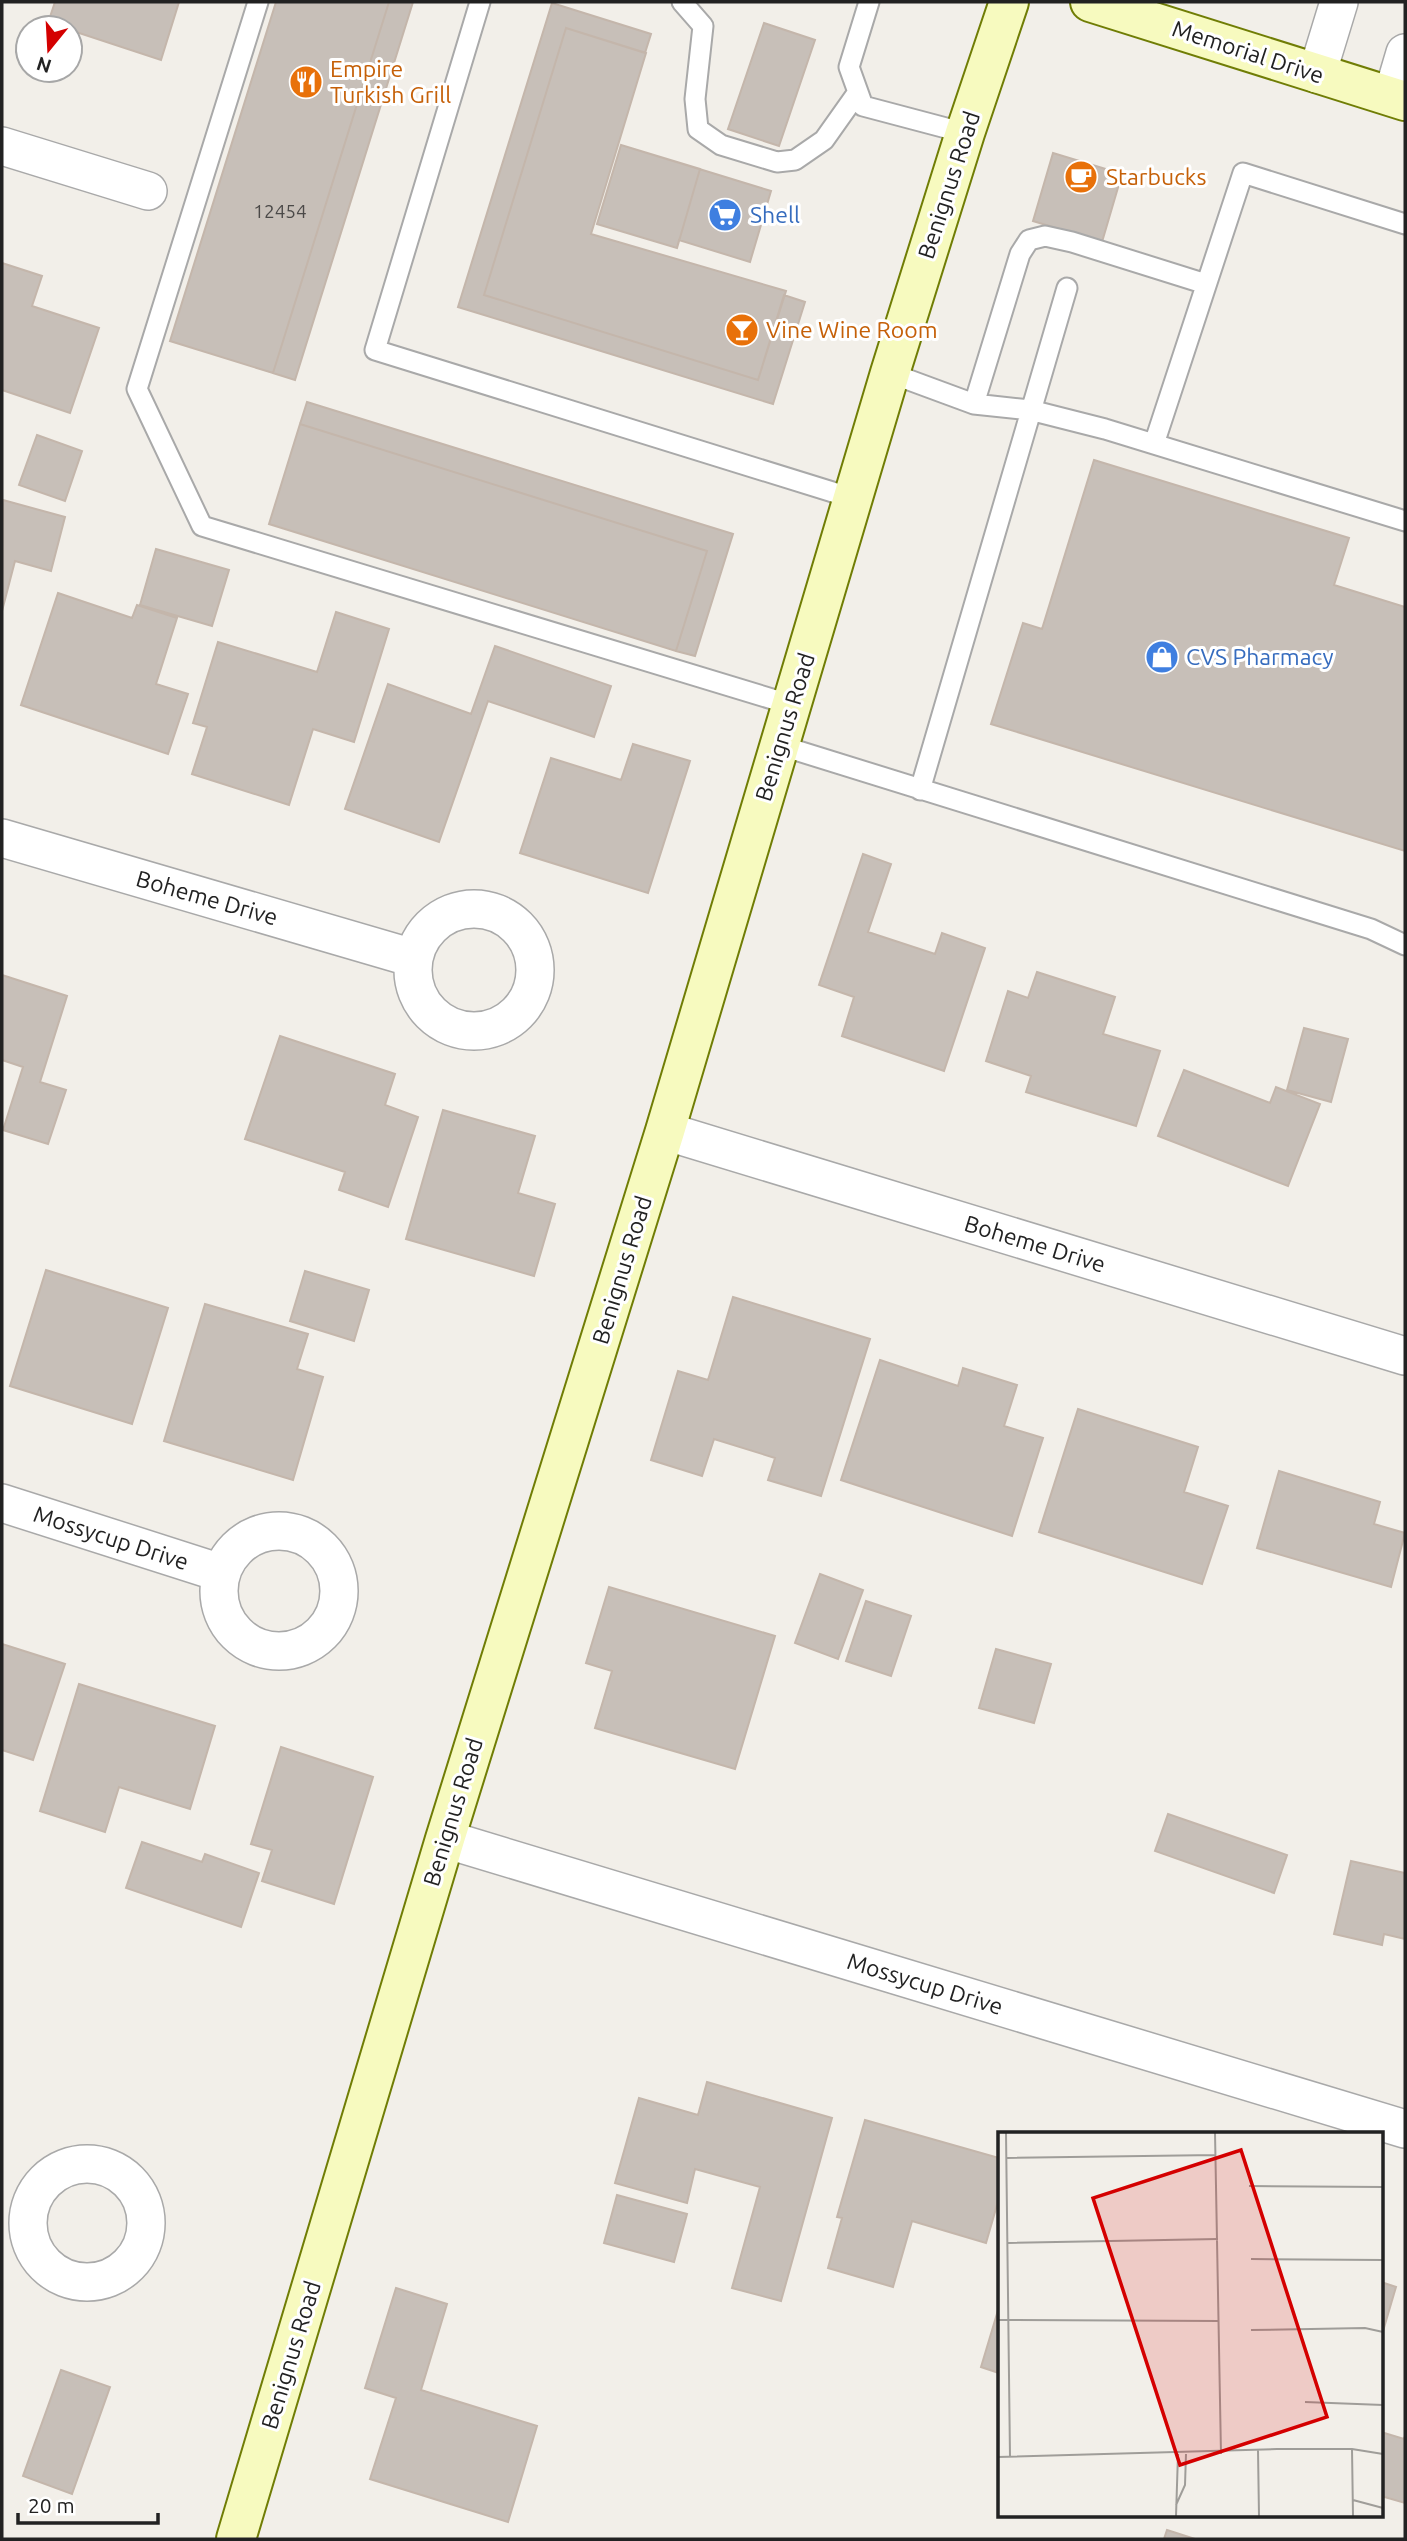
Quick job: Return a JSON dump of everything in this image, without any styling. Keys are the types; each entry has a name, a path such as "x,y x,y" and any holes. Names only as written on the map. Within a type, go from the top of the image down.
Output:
{"street":[{"name":"Benignus Road","path":"236,2539 445,1839 665,1131 890,373 965,132 1009,2"},
{"name":"Memorial Drive","path":"1090,2 1399,99"},
{"path":"1317,74 1339,2"},
{"path":"1399,99 1405,52"},
{"path":"2,146 148,191"},
{"name":"Boheme Drive","path":"2,838 413,958"},
{"name":"Boheme Drive","path":"665,1131 1405,1356"},
{"name":"Mossycup Drive","path":"2,1503 221,1573"},
{"name":"Mossycup Drive","path":"445,1839 1405,2129"}],"lane":[{"path":"258,2 137,389 202,526 792,705"},
{"path":"480,2 375,351 852,498"},
{"path":"682,2 704,26 695,99 698,130 721,145 777,162 794,160 824,140 858,92"},
{"path":"869,2 849,67 863,106 965,132"},
{"path":"1154,444 1242,173 1405,224"},
{"path":"974,404 1020,254 1029,240 1045,236 1072,242 1206,284"},
{"path":"920,790 1067,288"},
{"path":"890,373 974,404 1030,410 1154,444 1405,521"},
{"path":"779,745 1371,929 1405,945"}],"building":[{"path":"55,2 179,2 161,60 84,35 84,14 51,14"},
{"path":"276,2 389,2 273,373 170,341"},
{"path":"389,2 413,2 295,380 273,373"},
{"path":"552,3 651,34 645,53 566,28 484,295 758,380 784,295 805,302 773,404 458,307"},
{"name":"Shell","path":"764,23 815,40 779,146 728,129"},
{"path":"566,28 646,53 591,234 786,291 758,380 484,295"},
{"path":"621,145 771,191 750,262 679,240 677,248 597,224"},
{"path":"621,145 700,169 677,248 597,224"},
{"path":"1053,153 1122,174 1102,242 1033,221"},
{"path":"2,263 42,276 32,306 99,328 70,413 2,390"},
{"path":"307,402 733,534 695,656 676,651 707,551 300,424"},
{"path":"300,424 707,551 676,651 269,524"},
{"path":"37,435 82,451 65,501 19,485"},
{"path":"1094,460 1349,538 1334,585 1405,607 1405,851 991,724 1023,623 1042,629"},
{"path":"3,500 65,517 51,571 15,561 2,611"},
{"path":"156,549 229,570 212,626 140,605"},
{"path":"58,593 132,618 137,605 177,618 156,684 188,694 168,754 21,705"},
{"path":"336,612 389,629 354,742 313,729 289,805 192,774 207,727 193,723 218,642 317,672"},
{"path":"495,646 611,686 594,737 488,701 439,842 345,809 388,684 471,714"},
{"path":"633,744 690,761 648,893 520,853 551,758 621,780"},
{"path":"863,854 891,864 868,932 935,954 942,933 985,948 944,1071 842,1036 854,997 819,985"},
{"path":"1037,972 1115,997 1103,1034 1160,1051 1136,1126 1026,1092 1031,1076 986,1061 1008,991 1028,998"},
{"path":"2,975 67,996 40,1082 66,1090 48,1144 3,1130 23,1067 2,1060"},
{"path":"1304,1028 1348,1039 1331,1102 1287,1090"},
{"path":"280,1036 395,1074 385,1105 418,1117 388,1207 339,1190 345,1172 245,1139"},
{"path":"1184,1070 1270,1103 1276,1087 1320,1104 1288,1186 1158,1136"},
{"path":"443,1110 535,1136 518,1193 555,1204 534,1276 406,1239"},
{"path":"46,1270 168,1308 132,1424 10,1386"},
{"path":"305,1271 369,1290 354,1341 290,1321"},
{"path":"733,1297 870,1339 821,1496 768,1480 775,1458 714,1439 702,1476 651,1460 678,1371 708,1380"},
{"path":"205,1304 308,1334 297,1369 323,1377 293,1480 164,1441"},
{"path":"880,1360 958,1386 963,1368 1017,1385 1004,1426 1043,1438 1012,1536 841,1480"},
{"path":"1078,1409 1198,1447 1184,1492 1228,1506 1202,1584 1039,1532"},
{"path":"1279,1471 1380,1502 1374,1524 1405,1533 1391,1587 1257,1548"},
{"path":"820,1574 863,1590 838,1659 795,1643"},
{"path":"609,1587 775,1636 735,1769 595,1728 612,1671 586,1663"},
{"path":"866,1601 911,1616 891,1676 846,1661"},
{"path":"2,1644 65,1664 33,1760 2,1750"},
{"path":"996,1649 1051,1664 1034,1723 979,1708"},
{"path":"79,1684 215,1726 190,1809 119,1787 105,1832 40,1811"},
{"path":"281,1747 373,1777 334,1904 262,1881 272,1850 251,1844"},
{"path":"1168,1814 1287,1855 1274,1893 1155,1851"},
{"path":"142,1842 202,1862 205,1854 259,1873 241,1927 126,1888"},
{"path":"1351,1861 1405,1873 1405,1939 1384,1934 1382,1945 1334,1934"},
{"path":"707,2082 832,2118 781,2301 732,2288 760,2187 695,2169 687,2203 615,2183 639,2098 698,2115"},
{"path":"865,2120 998,2158 998,2201 986,2243 912,2221 893,2287 828,2268 842,2218 837,2217"},
{"path":"617,2195 687,2214 674,2262 604,2243"},
{"path":"1382,2282 1396,2287 1382,2335"},
{"path":"396,2288 447,2304 421,2390 537,2426 508,2522 370,2479 396,2398 365,2388"},
{"path":"998,2310 998,2373 981,2367"},
{"path":"61,2370 110,2387 72,2494 23,2476"},
{"path":"1382,2432 1404,2439 1405,2436 1405,2503 1382,2496"},
{"path":"1167,2530 1195,2539 1164,2539"}],"place":[{"name":"Empire Turkish Grill","path":"306,82"},
{"name":"Starbucks","path":"1081,177"},
{"name":"Shell","path":"725,215"},
{"name":"Vine Wine Room","path":"742,330"},
{"name":"CVS Pharmacy","path":"1162,657"}]}
